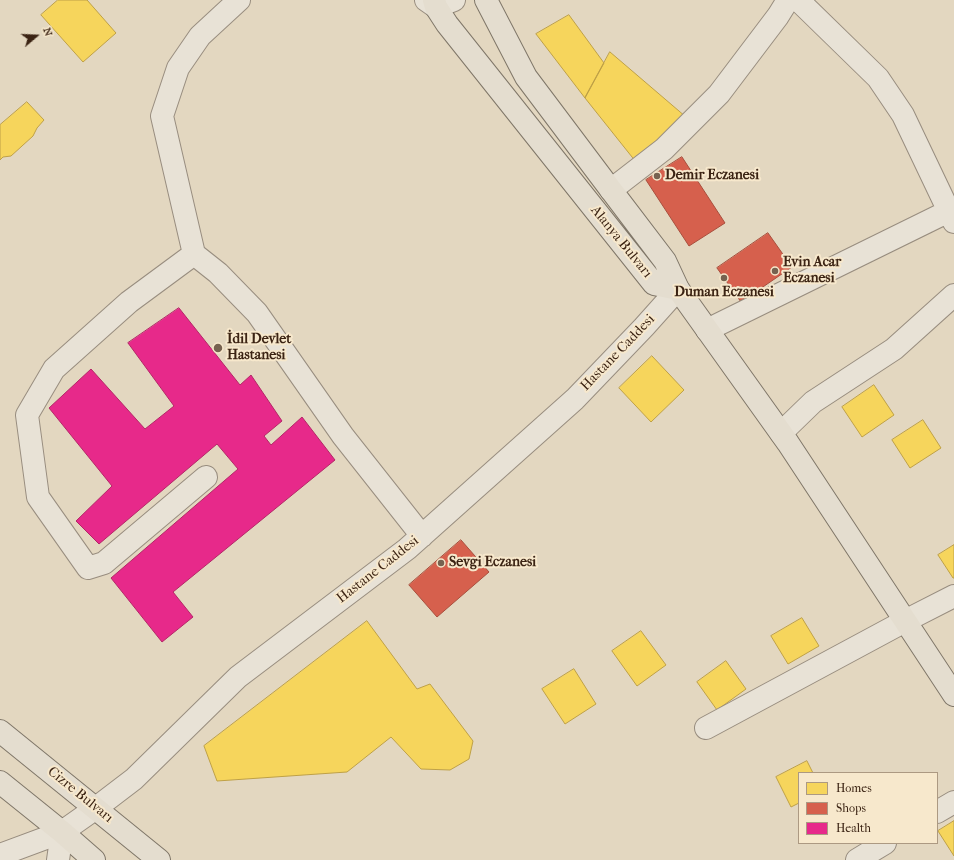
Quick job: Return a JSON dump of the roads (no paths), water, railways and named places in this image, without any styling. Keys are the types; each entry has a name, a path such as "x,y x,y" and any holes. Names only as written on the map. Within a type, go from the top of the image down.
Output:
{"main road":[{"name":"Alanya Bulvarı","path":"486,0 526,77 665,261 678,289"},
{"name":"Alanya Bulvarı","path":"438,2 447,24 654,284 678,289"},
{"path":"678,289 781,433 954,696"},
{"name":"Cizre Bulvarı","path":"0,730 159,860"},
{"path":"0,782 94,860"}],"street":[{"path":"239,0 200,36 178,68 162,116 194,254 218,273 257,313 343,436 422,536"},
{"path":"611,190 664,149 719,94 778,16 788,0"},
{"path":"707,330 952,216 902,115 878,78 798,0"},
{"path":"194,254 129,302 54,369 26,416 38,497 88,568 104,563 206,477"},
{"name":"Hastane Caddesi","path":"0,855 62,832 134,779 238,677 422,536 575,399 678,289"},
{"path":"781,433 812,402 894,349 954,295"},
{"path":"706,728 954,596"},
{"path":"938,811 954,802"},
{"path":"58,860 62,832"},
{"path":"857,860 884,844"}],"place":[{"name":"Demir Eczanesi","path":"657,176"},
{"name":"Evin Acar Eczanesi","path":"775,271"},
{"name":"Duman Eczanesi","path":"724,278"},
{"name":"İdil Devlet Hastanesi","path":"218,348"},
{"name":"Sevgi Eczanesi","path":"441,563"}]}
